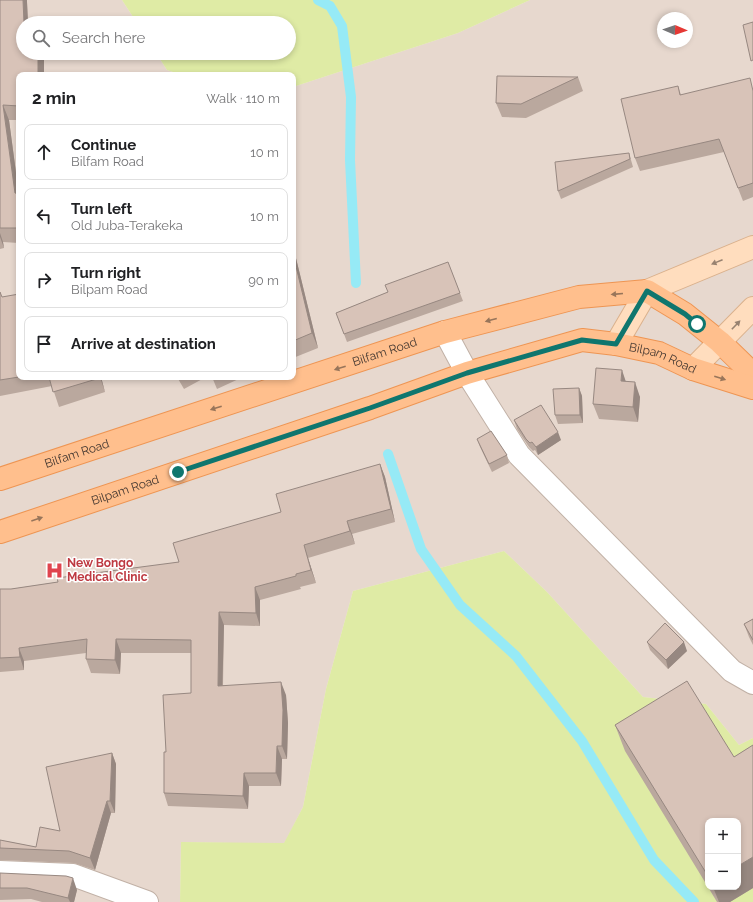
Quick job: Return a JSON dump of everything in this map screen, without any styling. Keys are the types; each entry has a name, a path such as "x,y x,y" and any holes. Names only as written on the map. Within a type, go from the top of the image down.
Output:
{"main road":[{"name":"Bilfam Road","path":"0,479 445,332 579,297 647,291"},
{"path":"647,291 685,314 720,342 753,374"},
{"name":"Bilpam Road","path":"0,532 370,408 467,373 582,340 616,344 659,353 693,369 753,388"}],"street":[{"path":"616,344 647,291 753,247"},
{"path":"693,369 753,308"},
{"path":"445,332 467,373 519,455 732,671 753,683"},
{"path":"0,872 73,875 147,902"}],"shaded area":[{"path":"0,0 122,0 132,16 16,16 16,60 161,60 167,70 173,72 16,72 16,380 296,380 296,86 458,33 530,0 753,0 753,738 739,745 706,704 643,697 547,592 504,551 353,591 326,689 303,807 284,844 181,842 180,902 0,902"}],"green space":[{"path":"122,0 530,0 458,33 296,86 296,72 173,72 167,70 161,60 296,60 296,16 132,16"},
{"path":"504,551 547,592 643,697 706,704 739,745 753,738 753,902 180,902 181,842 284,843 303,807 326,689 353,591"}],"building":[{"path":"0,0 23,0 24,16 16,16 16,60 38,60 38,72 16,72 16,106 3,105 16,193 16,228 0,228"},
{"path":"753,22 753,60 751,61 743,25"},
{"path":"497,76 578,77 521,104 496,103"},
{"path":"750,78 753,91 753,183 738,188 719,139 635,158 621,99 678,86 680,95"},
{"path":"629,153 630,159 558,191 555,162"},
{"path":"448,262 460,293 344,334 336,313 388,292 385,285"},
{"path":"296,266 312,333 296,340"},
{"path":"0,292 2,297 16,295 16,377 0,380"},
{"path":"596,368 622,370 621,381 635,382 633,407 593,404"},
{"path":"50,380 93,380 53,392"},
{"path":"579,388 580,415 555,415 553,389"},
{"path":"541,405 558,432 536,447 532,442 530,443 526,439 514,420"},
{"path":"491,431 507,455 489,464 477,439"},
{"path":"380,464 391,509 347,521 350,531 304,545 311,570 296,574 296,576 255,587 256,613 219,612 218,686 281,682 283,710 282,746 277,746 276,773 244,773 243,796 164,793 164,752 166,752 163,695 191,693 191,640 116,639 115,660 86,659 87,639 19,648 20,657 0,658 0,589 11,589 58,582 57,578 179,562 173,543 281,512 276,494"},
{"path":"753,619 753,640 744,624"},
{"path":"665,623 684,642 666,660 647,642"},
{"path":"687,681 734,757 753,745 753,857 741,864 741,818 705,818 705,871 615,725"},
{"path":"112,753 110,801 107,801 90,858 69,851 0,848 0,840 36,847 40,827 60,831 46,767"},
{"path":"0,873 66,876 73,878 68,898 27,888 0,888"}],"waterway":[{"path":"318,0 330,6 342,26 351,97 350,160 356,283"},
{"path":"388,454 421,549 460,605 516,656 582,741 654,860 694,902"}],"place":[{"name":"New Bongo Medical Clinic","path":"54,570"}],"route":[{"path":"178,472 370,408 467,373 582,340 616,344 647,291 685,314 697,324"}]}
